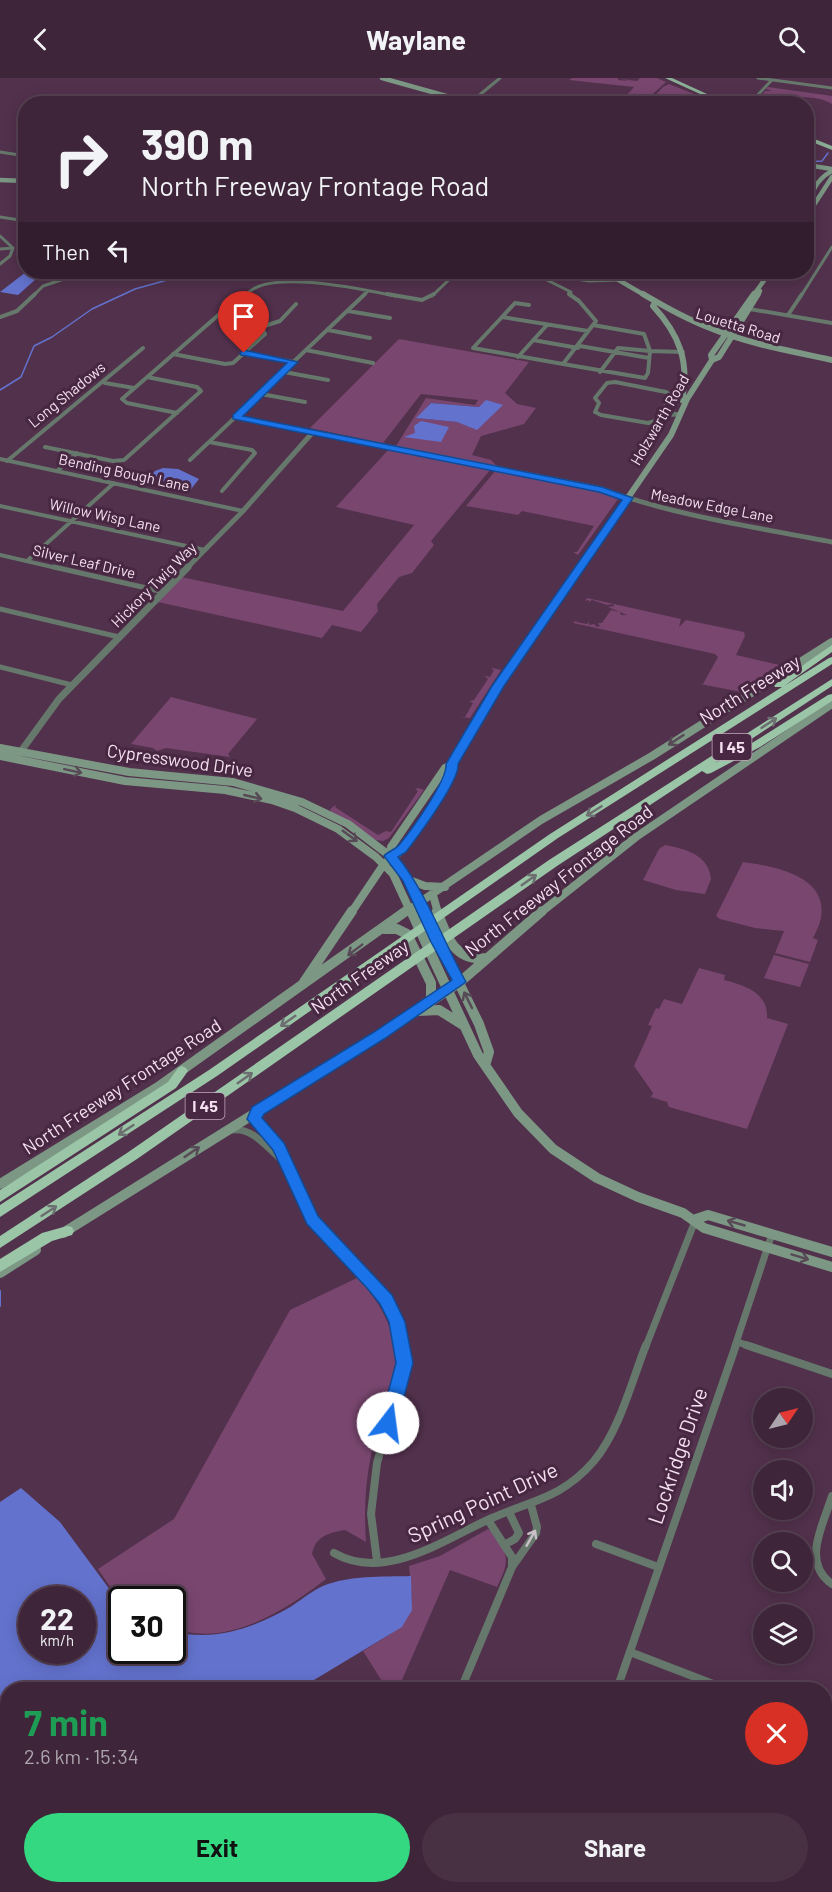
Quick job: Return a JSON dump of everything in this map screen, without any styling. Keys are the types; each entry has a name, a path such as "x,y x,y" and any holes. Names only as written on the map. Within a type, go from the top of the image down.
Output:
{"highway":[{"path":"653,774 655,767 832,648"},
{"name":"North Freeway","path":"0,1212 213,1073 554,836 832,660"},
{"name":"North Freeway","path":"0,1243 132,1156 553,863 832,682"},
{"path":"632,812 756,745 832,697"},
{"path":"0,1197 172,1085 182,1071"},
{"path":"0,1266 47,1237 67,1231"}],"main road":[{"path":"382,78 448,96"},
{"path":"666,78 703,96"},
{"path":"666,78 708,96"},
{"path":"814,143 832,149"},
{"path":"815,166 832,170"},
{"path":"815,166 825,174"},
{"path":"814,186 832,170"},
{"path":"814,210 822,189 832,177"},
{"path":"0,180 18,181"},
{"name":"Holzwarth Road","path":"712,360 711,355 728,337 765,279"},
{"name":"Louetta Road","path":"621,280 679,315 728,337 832,360"},
{"name":"Louetta Road","path":"644,295 654,304 691,325 748,344 788,354 832,360"},
{"path":"654,304 653,306 675,333 684,352 687,380 680,412"},
{"name":"Holzwarth Road","path":"296,991 317,966 390,856 397,839 445,768 452,764 498,686 671,435 680,412 712,360 719,357 726,346 730,328 747,309"},
{"path":"711,329 730,328"},
{"path":"726,346 748,344"},
{"name":"North Freeway Frontage Road","path":"0,1184 92,1129 182,1071 541,820 652,756 832,642"},
{"name":"North Freeway Frontage Road","path":"0,1273 460,982 555,900 636,837 832,704"},
{"name":"Cypresswood Drive","path":"0,748 124,780 227,791 277,802 312,814 339,829 384,864 393,874 478,1054 486,1062 510,1103 539,1136 558,1153 590,1175 636,1197 696,1219"},
{"name":"Cypresswood Drive","path":"0,756 18,754 129,772 233,783 278,794 318,808 348,824 390,856 409,880 448,963 460,982 489,1052 486,1062"},
{"name":"Holzwarth Road","path":"390,856 402,850 443,790 453,770 452,764"},
{"path":"124,780 129,772"},
{"path":"227,791 233,783"},
{"path":"375,843 397,839"},
{"path":"409,880 425,886 445,887"},
{"path":"433,895 434,906 458,952 470,959 488,958"},
{"path":"381,930 397,929 407,934 431,983 431,1001"},
{"path":"416,1011 439,1010 465,1026"},
{"path":"832,1252 708,1215 696,1219 704,1228 832,1267"}],"street":[{"path":"481,96 500,78"},
{"path":"758,78 832,88"},
{"path":"757,96 771,81"},
{"path":"0,152 18,155"},
{"path":"0,217 18,220"},
{"path":"3,223 10,218"},
{"path":"0,236 13,248"},
{"path":"814,275 832,247"},
{"path":"0,249 13,248"},
{"path":"0,264 12,254 13,248"},
{"path":"0,317 15,312 43,286 64,279"},
{"path":"240,308 242,298 250,291 280,282 308,281 425,300 450,279"},
{"path":"548,279 566,288 569,295 574,297 596,319 587,337 563,364"},
{"path":"576,279 621,280"},
{"path":"788,315 811,279"},
{"path":"190,460 368,291"},
{"path":"261,327 280,321 296,303"},
{"path":"529,305 514,303 473,348 600,372 645,378 648,373 650,351 644,334 593,325"},
{"path":"173,354 229,364 265,334 261,327 240,308"},
{"path":"177,413 122,400 224,311 240,308"},
{"path":"747,309 832,322"},
{"path":"348,311 390,318"},
{"path":"502,317 588,331"},
{"path":"518,357 547,325"},
{"path":"328,330 370,338"},
{"path":"533,340 649,358"},
{"name":"Long Shadows","path":"7,461 143,348"},
{"path":"600,372 618,348 684,352"},
{"path":"306,351 373,363"},
{"path":"244,353 293,362"},
{"path":"284,372 328,380"},
{"path":"45,447 113,461 124,460 201,389 147,377"},
{"path":"105,382 134,388"},
{"path":"663,412 669,394 666,392 615,382 607,383 595,398 599,403 595,412 648,423 655,421 663,412 680,412"},
{"path":"261,394 305,402"},
{"name":"Meadow Edge Lane","path":"236,417 602,489 672,511 832,542"},
{"name":"Hickory Twig Way","path":"18,754 38,729 50,708 243,511 313,432"},
{"path":"209,442 252,450 255,453 222,491"},
{"path":"57,471 78,453"},
{"name":"Bending Bough Lane","path":"0,459 243,511"},
{"path":"27,561 114,483"},
{"name":"Willow Wisp Lane","path":"0,506 205,550"},
{"name":"Silver Leaf Drive","path":"0,555 164,592"},
{"path":"0,609 119,637"},
{"path":"0,667 72,685"},
{"path":"257,1111 255,1119 279,1147 312,1220 373,1284 386,1300 397,1322 405,1363 377,1463 371,1514 377,1561"},
{"path":"219,1134 239,1128 251,1134 284,1162"},
{"name":"Spring Point Drive","path":"334,1553 349,1562 414,1557 436,1549 488,1520 531,1505 556,1493 577,1479 595,1462 610,1438 696,1219"},
{"name":"Lockridge Drive","path":"619,1682 737,1342 772,1233"},
{"path":"737,1342 832,1374"},
{"path":"832,1496 814,1555 815,1565 820,1575 832,1584"},
{"path":"464,1682 512,1567 536,1533 537,1527 531,1505"},
{"path":"504,1545 515,1539 519,1533 509,1512"},
{"path":"488,1520 512,1557 512,1567"},
{"path":"596,1544 658,1567"},
{"path":"630,1652 708,1682"}],"shaded area":[{"path":"572,78 618,78 618,80 637,81 640,78 657,78 666,82 651,96 626,96 634,87 569,80"},
{"path":"669,84 694,94 655,96"},
{"path":"768,87 832,96 832,104 814,98 814,96 773,94 761,96 765,91 772,91 766,89"},
{"path":"399,339 529,362 505,393 517,404 536,408 524,424 481,436 472,455 491,460 498,467 396,446 426,398 475,405 478,400 421,394 383,443 310,428","holes":["431,403 480,407 477,429 457,422 417,418"]},
{"path":"389,449 490,470 431,541 434,545 412,573 399,577 377,604 378,611 361,632 332,625 322,638 158,602 181,577 343,611 414,525 336,507"},
{"path":"496,470 589,488 618,499 578,555 573,552 577,552 594,526 522,511 518,515 466,506"},
{"path":"587,598 681,619 679,627 686,620 744,632 745,636 736,655 784,666 742,692 700,684 703,684 718,657 715,654 573,623 577,620 576,622 587,624 589,622 589,625 594,624 597,627 611,610 620,612 608,607 614,606 613,604 585,601"},
{"path":"493,668 501,670 470,718 460,717 465,717 473,703 469,701 474,700 488,679 484,676 490,677"},
{"path":"171,697 257,719 228,754 230,757 166,748 157,751 153,748 131,744"},
{"path":"415,789 424,790 389,838 383,841 376,840 331,812 330,809 337,804 335,807 378,835 386,831 391,832 418,791"},
{"path":"665,845 688,851 706,864 711,879 705,894 676,890 643,880 659,849"},
{"path":"743,862 768,866 795,875 816,891 821,903 821,917 813,938 818,940 810,962 775,953 784,931 755,928 716,916"},
{"path":"774,955 809,964 800,987 764,978"},
{"path":"699,968 725,975 724,980 754,992 764,1002 767,1018 788,1024 747,1129 669,1107 667,1102 651,1097 653,1093 634,1066 652,1026 648,1025 656,1008 659,1009 664,999 682,1004"},
{"path":"357,1278 377,1302 390,1330 396,1359 396,1375 369,1466 365,1520 366,1542 345,1530 324,1536 316,1543 312,1554 326,1579 310,1591 274,1614 234,1630 213,1633 186,1631 186,1586 110,1586 98,1569 174,1519 290,1310"},
{"path":"488,1529 502,1546 506,1563 497,1587 450,1570 401,1682 382,1682 363,1651 391,1634 406,1619 410,1611 411,1600 409,1566 440,1556"}],"water":[{"path":"18,278 36,279 18,295 0,292"},
{"path":"486,400 503,405 477,430 457,422 416,418 431,403 479,407"},
{"path":"421,421 449,427 441,442 404,437 415,433 414,426"},
{"path":"163,468 178,469 199,479 188,493 177,491 178,486 163,481 153,484 145,482 155,471"},
{"path":"21,1488 60,1522 108,1587 108,1664 186,1664 186,1634 219,1634 249,1626 278,1614 333,1582 355,1578 411,1576 412,1610 402,1627 311,1682 0,1682 0,1502"}],"waterway":[{"path":"814,162 822,161 828,153"},
{"path":"0,390 21,377 34,346 52,337 92,309 135,289 171,279"},
{"path":"0,1291 0,1306"}],"route":[{"path":"244,353 293,362 236,417 602,489 628,498 498,686 452,764 453,770 443,790 402,850 390,856 409,880 437,942 460,982 379,1036 257,1111 255,1119 279,1147 312,1220 373,1284 386,1300 397,1322 405,1363 388,1423"}]}
